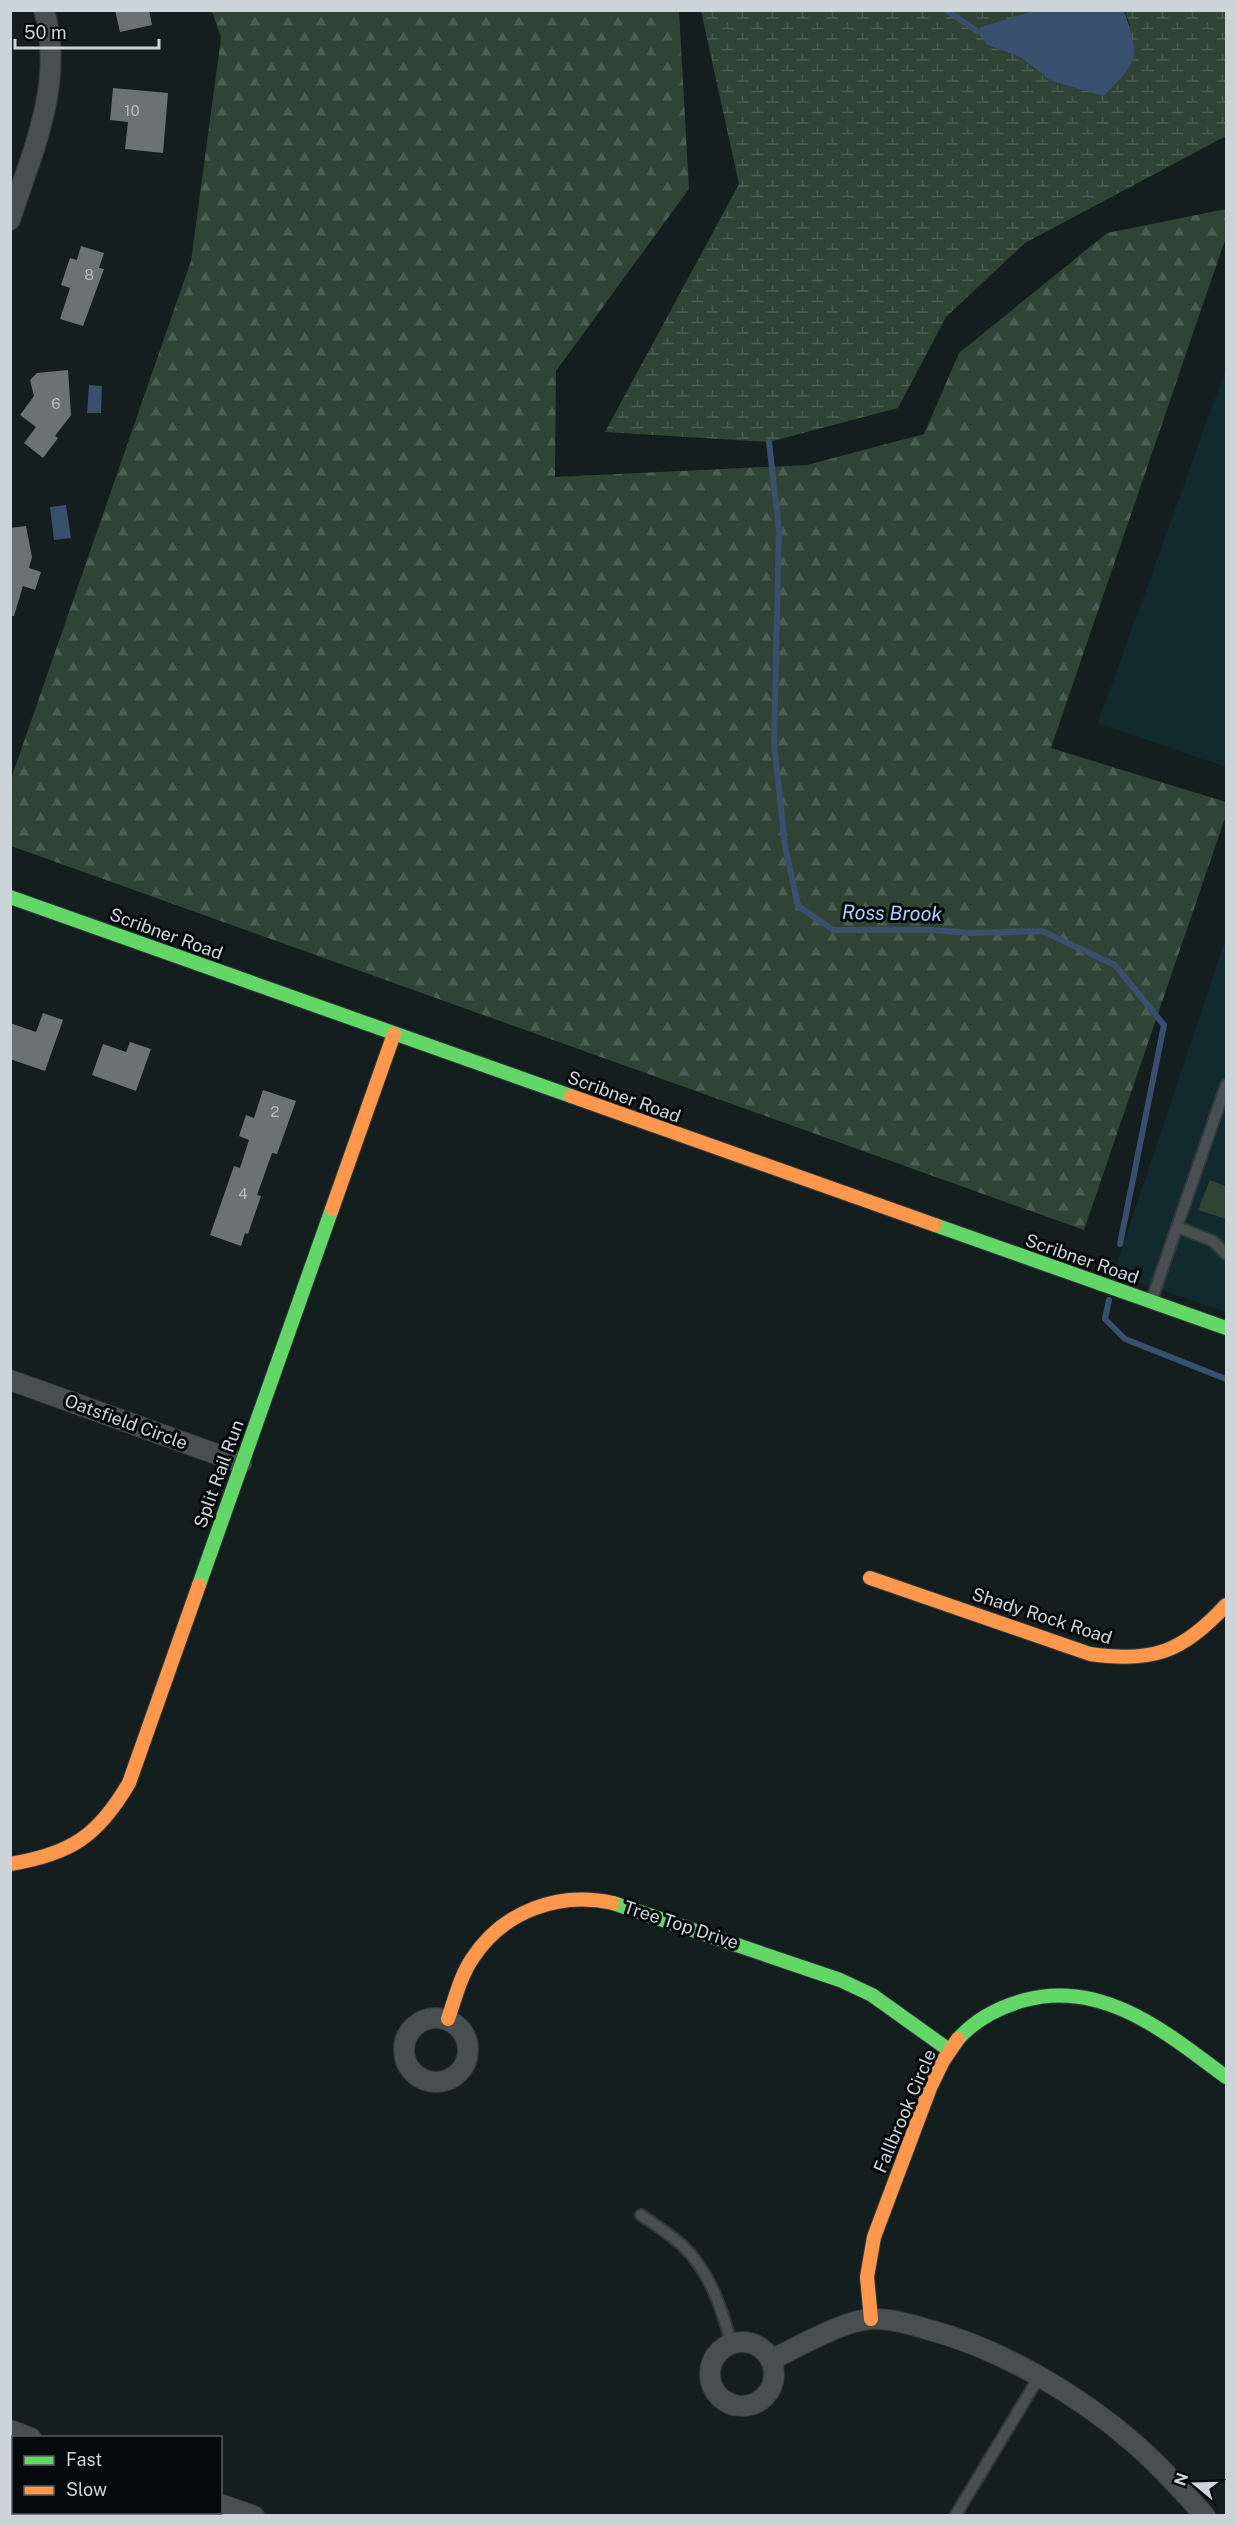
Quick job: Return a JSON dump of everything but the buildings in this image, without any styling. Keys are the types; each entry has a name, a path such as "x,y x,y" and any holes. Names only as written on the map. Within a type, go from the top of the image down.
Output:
{"street":[{"path":"10,220 41,123 50,82 50,46 44,10"},
{"name":"Scribner Road","path":"10,897 1227,1329"},
{"name":"Split Rail Run","path":"10,1864 34,1861 64,1851 93,1834 114,1810 129,1783 394,1034"},
{"name":"Oatsfield Circle","path":"10,1380 241,1463"},
{"name":"Shady Rock Road","path":"870,1578 1090,1654 1122,1659 1153,1656 1183,1645 1208,1628 1227,1605"},
{"name":"Tree Top Drive","path":"448,2019 471,1960 486,1939 508,1920 537,1907 568,1898 603,1900 631,1907 840,1980 872,1995 949,2050"},
{"name":"Fallbrook Circle","path":"871,2319 866,2298 865,2274 872,2244 927,2097 949,2050 980,2019 999,2008 1043,1995 1089,1996 1136,2014 1227,2077"},
{"path":"771,2360 843,2326 871,2319 906,2324 946,2334 982,2348 1039,2377 1091,2409 1135,2444 1205,2516"},
{"path":"747,2342 758,2345 771,2360 774,2373 772,2385 759,2401 750,2405 730,2404 714,2392 709,2372 711,2362 717,2352 731,2343 747,2342"},
{"path":"10,2430 26,2436"},
{"path":"222,2505 254,2516"}],"lane":[{"path":"1151,1302 1227,1085"},
{"path":"1177,1227 1213,1241 1227,1254"},
{"path":"642,2215 683,2246 698,2264 712,2287 724,2316 731,2343"},
{"path":"955,2516 1039,2377"}],"shaded area":[{"path":"1226,368 1226,767 1098,723"},
{"path":"1226,938 1226,1312 1113,1274"}],"green space":[{"path":"212,11 679,11 689,189 556,371 555,477 807,465 924,434 959,353 1107,233 1226,209 1226,237 1051,748 1226,802 1226,815 1084,1230 11,846 11,779 191,261 221,38"},
{"path":"701,11 1036,11 981,27 987,45 1020,57 1051,81 1104,95 1130,25 1125,11 1226,11 1226,136 1025,243 946,317 898,408 769,442 605,432 739,184"},
{"path":"1210,1180 1226,1186 1226,1219 1198,1210"}],"water":[{"path":"1036,10 1124,11 1133,39 1133,58 1124,74 1104,96 1051,81 1020,57 987,45 977,31 981,27"},
{"path":"89,385 102,386 101,413 87,413"},
{"path":"66,505 71,538 54,540 50,507"}],"waterway":[{"path":"946,10 977,31"},
{"name":"Ross Brook","path":"769,442 779,530 774,743 785,846 798,906 833,930 932,930 971,933 1042,931 1115,965 1164,1025 1120,1244"},
{"name":"Ross Brook","path":"1109,1300 1105,1319 1125,1339 1226,1379"}],"traffic: fast":[{"path":"10,897 571,1096"},
{"path":"199,1585 332,1209"},
{"path":"935,1225 1226,1328"},
{"path":"613,1903 840,1980 872,1995 949,2050"},
{"path":"958,2039 980,2020 1015,2003 1054,1995 1081,1997 1133,2014 1181,2043 1226,2077"}],"traffic: slow":[{"path":"332,1209 394,1034"},
{"path":"571,1096 935,1225"},
{"path":"870,1578 1090,1654 1112,1656 1149,1655 1181,1644 1226,1605"},
{"path":"10,1864 50,1855 81,1840 106,1817 117,1801 129,1783 199,1585"},
{"path":"448,2019 464,1973 485,1942 500,1928 534,1908 553,1903 573,1900 613,1903"},
{"path":"871,2319 867,2277 874,2237 930,2088 943,2061 958,2039"}]}
